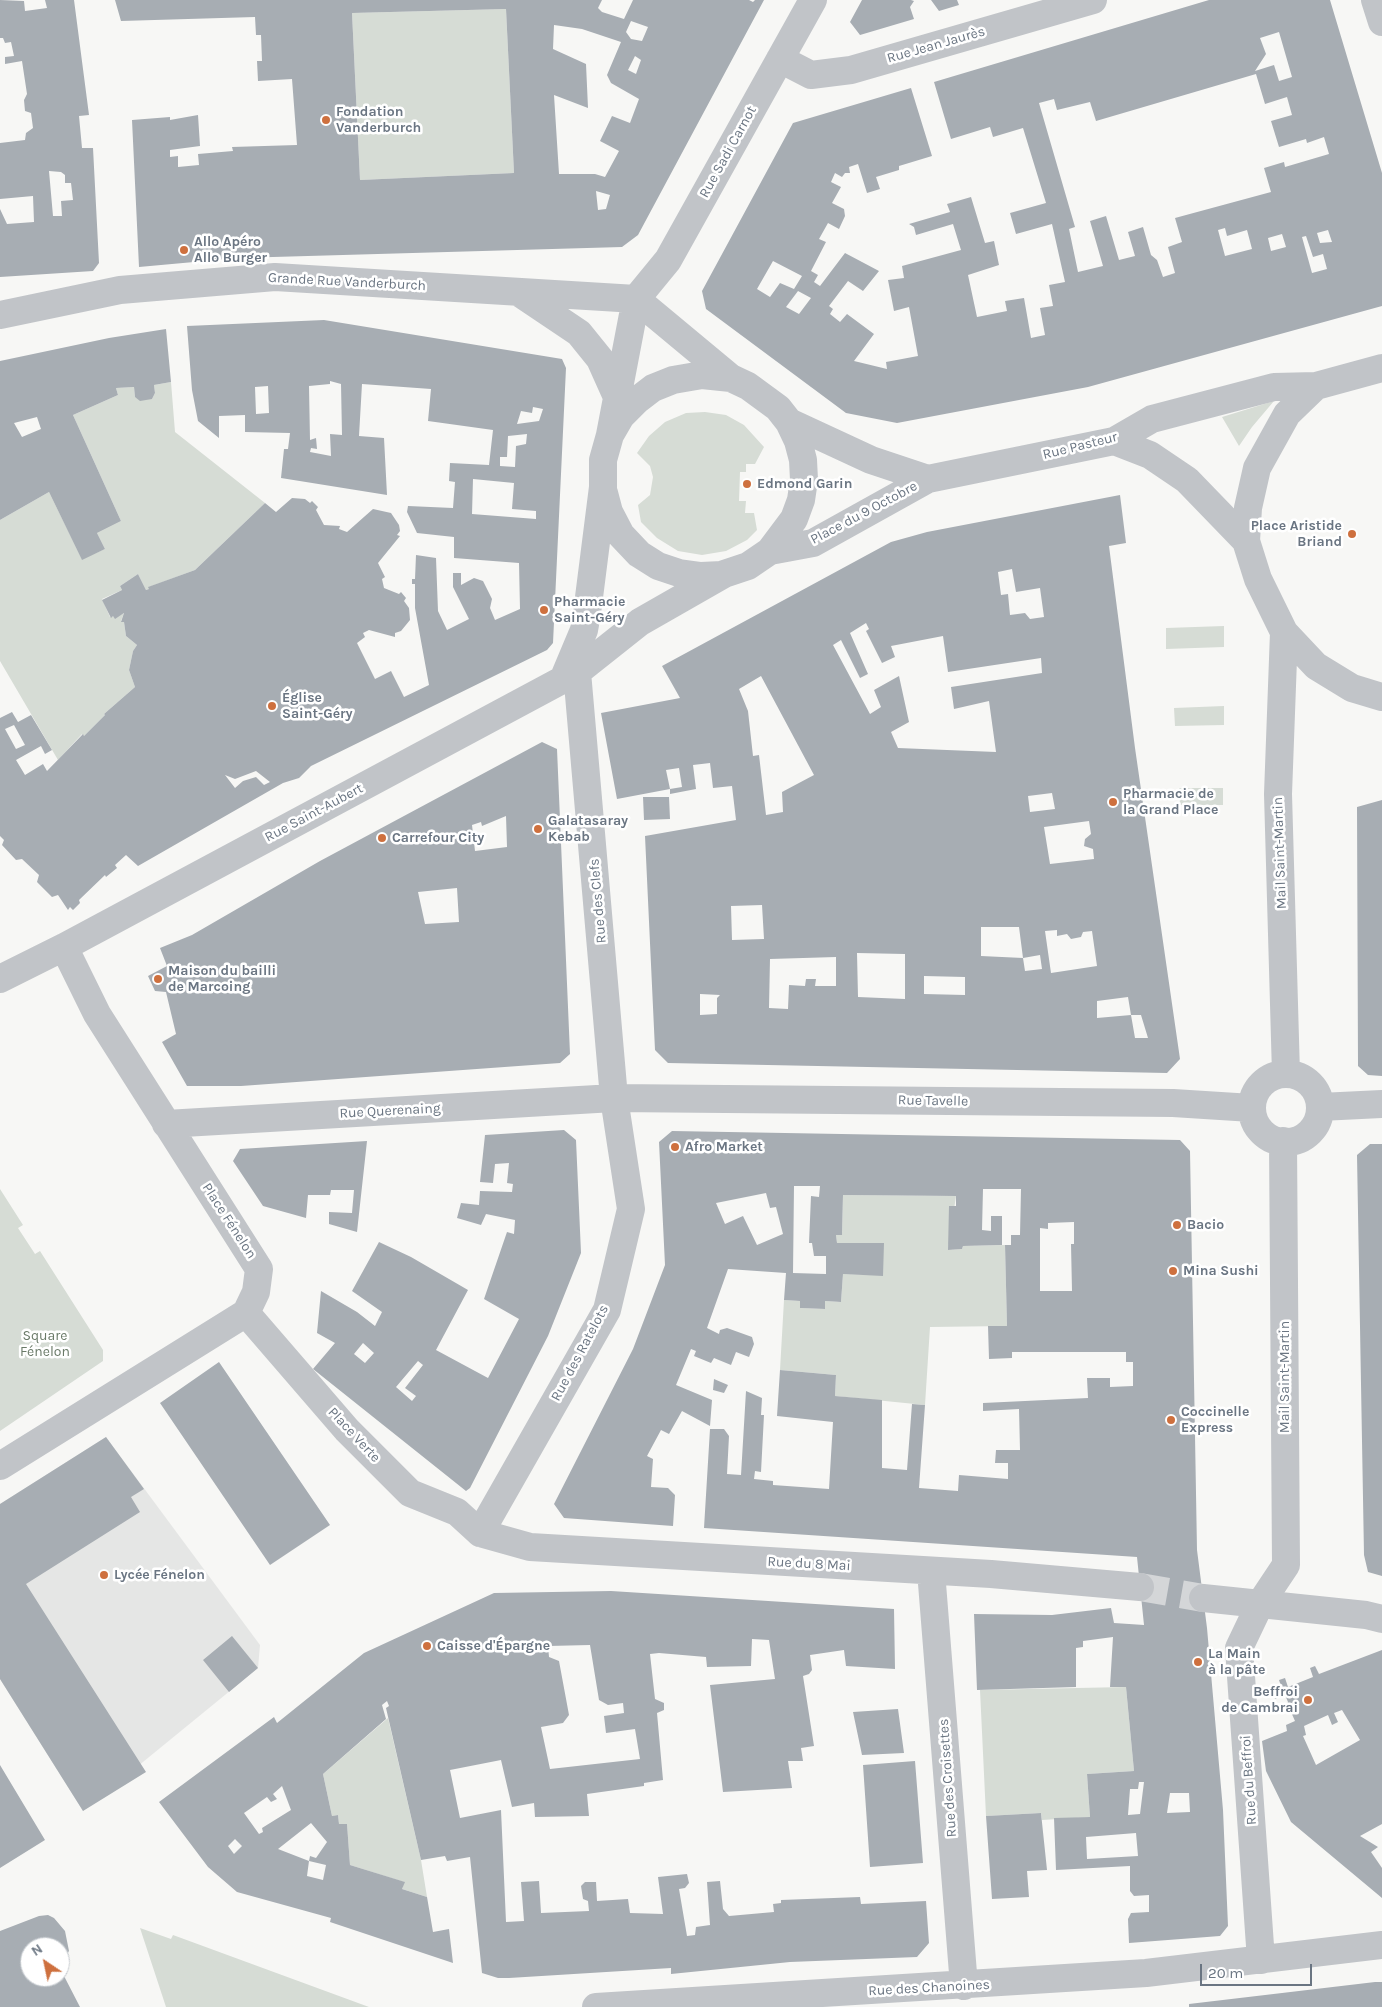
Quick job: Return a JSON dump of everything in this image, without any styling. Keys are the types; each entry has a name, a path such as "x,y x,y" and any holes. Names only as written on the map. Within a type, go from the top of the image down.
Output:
{"street":[{"name":"Rue Sadi Carnot","path":"636,299 668,260 813,0"},
{"name":"Rue Jean Jaurès","path":"780,59 811,75 851,70 1093,0"},
{"path":"1375,0 1382,22"},
{"name":"Grande Rue Vanderburch","path":"0,315 120,290 275,277 636,299"},
{"path":"517,291 579,333 600,359 617,397"},
{"name":"Place du 9 Octobre","path":"570,676 640,622 724,574 748,566 770,551 794,519 801,500 804,480 803,460 798,441 789,422 764,395 731,378 636,299 610,435 603,460 603,487 584,630 570,676 580,703"},
{"path":"1382,368 1316,386 1287,414 1257,468 1248,508 1246,540 1258,579 1284,632 1316,666 1352,688 1382,698"},
{"name":"Place du 9 Octobre","path":"610,435 626,411 653,388 672,380 702,375 731,378"},
{"name":"Rue Pasteur","path":"928,479 1114,441 1152,419 1274,387 1316,386"},
{"name":"Place du 9 Octobre","path":"789,422 871,460 928,479"},
{"path":"1114,441 1150,455 1187,480 1246,540"},
{"name":"Place du 9 Octobre","path":"770,551 813,543 928,479"},
{"name":"Place du 9 Octobre","path":"603,487 613,520 621,534 639,554 658,566 679,573 702,576 724,574"},
{"name":"Mail Saint-Martin","path":"1284,632 1278,794 1286,1074"},
{"name":"Rue Saint-Aubert","path":"64,947 570,676"},
{"name":"Rue des Clefs","path":"580,703 614,1098"},
{"path":"0,979 64,947"},
{"name":"Place Fénelon","path":"64,947 97,1014 259,1269 256,1292 246,1313"},
{"path":"1286,1074 1295,1075 1310,1084 1319,1098 1320,1107 1319,1118 1305,1136 1283,1142 1265,1134 1254,1118 1252,1108 1258,1088 1276,1075 1286,1074"},
{"name":"Rue Tavelle","path":"614,1098 1173,1103 1252,1108"},
{"name":"Rue Querenaing","path":"166,1124 614,1098"},
{"name":"Rue des Ratelots","path":"480,1533 607,1310 631,1209 614,1098"},
{"path":"1320,1107 1382,1104"},
{"name":"Mail Saint-Martin","path":"1260,1604 1286,1565 1283,1142"},
{"path":"0,1466 246,1313"},
{"name":"Place Verte","path":"246,1313 348,1430 410,1493 457,1512 480,1533"},
{"name":"Rue du 8 Mai","path":"480,1533 530,1547 931,1571 1140,1587"},
{"name":"Rue des Croisettes","path":"931,1571 964,1986"},
{"path":"1203,1598 1366,1615 1382,1619"},
{"name":"Rue du Beffroi","path":"1260,1604 1239,1648 1261,1960"},
{"name":"Rue des Chanoines","path":"596,2007 964,1986 1146,1973 1382,1945"}],"shaded area":[{"name":"Lycée Fénelon","path":"106,1437 260,1645 258,1668 83,1811 0,1679 0,1504"}],"green space":[{"path":"506,9 514,173 360,180 352,13"},
{"path":"171,382 175,432 265,503 195,570 149,587 146,590 138,574 120,586 122,590 102,599 110,617 113,616 115,618 124,613 121,621 124,622 126,636 137,645 133,651 129,670 135,687 104,714 84,736 82,734 58,760 0,661 0,520 49,492 82,559 105,549 97,533 121,521 73,415 118,395 116,388 134,387 135,397 152,399 155,393 154,385"},
{"path":"1274,401 1252,427 1239,446 1222,417"},
{"path":"705,412 726,415 744,425 764,447 755,464 746,464 746,472 740,472 739,501 746,501 745,513 754,513 757,530 747,540 726,551 702,555 678,551 657,538 641,522 638,505 650,495 653,477 650,466 637,453 649,436 665,422 686,413"},
{"path":"1224,626 1224,647 1166,649 1166,628"},
{"path":"1224,706 1224,725 1175,726 1174,708"},
{"path":"1179,788 1223,788 1223,805 1180,805"},
{"name":"Square Fénelon","path":"0,1189 23,1225 18,1228 35,1254 40,1251 103,1350 103,1361 0,1431"},
{"path":"843,1195 956,1196 948,1250 962,1249 963,1246 1005,1245 1007,1326 930,1327 925,1405 835,1396 836,1375 780,1370 784,1300 800,1301 800,1308 824,1309 825,1301 841,1302 843,1274 883,1275 883,1243 837,1243 836,1235 842,1235"},
{"path":"1126,1687 1134,1771 1087,1774 1090,1817 1042,1820 1041,1813 986,1816 980,1690"},
{"path":"388,1718 421,1860 427,1897 402,1889 404,1882 350,1865 347,1824 339,1824 338,1815 332,1816 323,1774"},
{"path":"140,1928 171,1939 173,1935 369,2007 166,2007"}],"building":[{"path":"0,0 24,1 25,11 47,8 45,0 74,0 89,115 79,116 82,148 93,148 99,263 93,271 0,277 0,209 7,224 34,222 33,196 0,199 0,143 25,140 26,133 33,128 31,113 25,111 24,100 27,94 22,61 5,64 5,57 14,56 11,42 5,43 3,38 0,38","holes":["49,171 61,172 65,175 65,183 71,183 73,200 61,201 62,216 53,216"]},
{"path":"115,0 602,0 598,8 602,12 624,19 633,0 749,0 753,2 755,0 764,0 638,235 622,247 238,258 139,267 132,120 170,117 170,120 198,115 200,146 170,150 170,157 178,156 178,167 199,165 198,154 233,151 232,147 297,145 292,79 258,81 257,61 262,61 261,35 256,35 255,17 121,21","holes":["506,9 514,173 360,180 352,13","631,21 648,27 642,41 631,39 626,32","554,25 582,29 621,42 607,75 611,83 639,99 630,123 612,116 600,141 619,151 605,177 595,174 559,174 554,95 588,108 586,64 553,49","635,56 641,60 636,74 628,70","596,191 610,195 606,209 598,210"]},
{"path":"862,0 914,1 910,7 914,19 860,35 850,22"},
{"path":"931,0 957,0 959,5 939,11"},
{"path":"1209,0 1330,0 1382,173 1382,306 1088,387 897,423 846,413 706,309 702,291 793,123 911,88 932,156 899,166 899,170 876,177 880,189 867,193 858,164 849,167 850,173 845,173 842,177 835,173 831,182 841,187 832,203 844,209 845,216 839,229 828,223 819,239 826,242 811,271 818,275 814,282 820,286 845,253 879,271 863,291 848,281 829,306 833,309 830,314 840,322 847,314 874,334 854,361 887,369 886,362 918,356 909,307 894,311 888,280 904,278 902,266 961,250 953,224 916,235 914,227 909,224 950,212 947,204 971,197 985,243 994,241 999,265 968,275 977,317 1007,311 1005,301 1024,298 1031,338 1045,335 1040,308 1053,306 1049,285 1065,282 1052,224 1016,234 1010,213 1046,203 1023,128 993,137 990,127 951,139 934,82","holes":["1279,32 1292,77 1279,81 1274,65 1255,71 1266,54 1260,38","1256,74 1265,104 1287,97 1292,115 1271,121 1279,147 1306,139 1307,143 1324,137 1329,154 1285,167 1284,162 1264,168 1271,192 1175,218 1182,242 1168,247 1175,273 1163,277 1157,260 1151,255 1143,227 1128,232 1135,256 1119,260 1106,216 1090,221 1103,266 1078,272 1069,229 1075,227 1039,103 1054,99 1057,110 1090,102 1096,121","1225,228 1227,236 1247,230 1252,249 1225,256 1218,230","1328,230 1332,242 1320,243 1317,233","1282,234 1286,247 1271,251 1268,238","1306,236 1313,257 1323,254 1327,269 1312,273 1302,237","773,261 802,276 794,289 780,283 770,297 757,289","798,291 811,298 799,314 786,307"]},
{"path":"324,320 562,359 566,368 553,643 547,650 311,766 299,778 283,783 138,866 126,855 115,865 117,868 106,877 105,875 79,900 80,903 73,910 70,907 68,910 58,895 52,897 37,882 39,875 22,859 16,860 2,845 4,840 0,836 0,718 12,712 18,722 31,715 52,750 45,754 41,746 16,760 25,775 43,764 47,771 83,734 84,736 104,714 135,687 129,670 133,651 137,645 126,636 124,622 121,622 124,613 115,619 113,616 111,618 102,600 122,590 120,586 138,574 146,590 149,589 148,587 195,570 265,503 276,512 292,498 305,499 310,503 312,501 318,507 316,510 324,525 340,526 339,529 347,532 373,509 391,513 399,525 400,531 397,535 400,536 378,563 385,577 382,579 384,588 399,594 401,592 406,598 404,601 409,608 410,620 401,631 395,633 395,637 369,630 363,633 365,637 357,643 375,679 391,671 404,697 429,685 415,608 415,584 412,584 412,579 415,579 416,555 436,558 438,611 447,630 469,619 453,587 453,573 461,573 461,585 474,578 483,581 492,599 490,608 495,620 520,609 519,563 454,558 454,537 417,533 407,512 408,506 453,508 455,482 449,481 450,463 489,465 493,430 428,421 431,389 362,384 359,436 384,438 387,495 281,478 284,449 288,449 290,433 245,432 245,415 219,416 219,438 198,421 192,390 187,326","holes":["330,381 341,384 342,435 330,434 331,456 310,452 311,448 317,449 316,438 310,440 309,386 330,384","268,386 269,413 256,414 255,387","533,407 543,409 539,421 517,424 521,411 532,413","527,434 526,444 516,446 515,467 500,466 500,457 507,457 508,436","473,479 514,483 512,509 536,511 536,519 472,514","14,725 25,745 16,749 5,729","256,771 270,782 264,785 256,777 243,781 235,788 225,775 235,779"]},
{"path":"166,329 171,382 154,385 155,393 152,399 140,401 135,397 134,387 116,388 118,395 73,415 121,521 97,533 105,549 82,560 49,492 0,520 0,361 109,338","holes":["37,417 41,429 22,437 14,423"]},
{"path":"1120,495 1126,543 1109,546 1135,748 1180,1059 1167,1073 668,1063 655,1050 645,836 736,820 732,786 713,788 710,763 693,765 696,789 670,794 670,789 617,799 601,713 680,698 662,666 891,542 927,532","holes":["1012,569 1016,592 1040,588 1044,617 1030,619 1025,613 1010,615 1008,594 1001,595 998,572","866,623 869,629 866,631 882,663 895,657 891,646 943,636 948,672 1041,658 1042,673 951,687 954,709 989,701 996,752 898,748 891,732 909,722 899,676 874,690 881,707 870,714 833,645 841,640 860,678 868,674 850,633","761,676 814,775 782,792 783,812 766,815 759,755 753,756 748,711 739,689","679,768 682,787 670,789 666,770","1052,793 1055,809 1030,812 1028,796","1089,821 1091,834 1085,839 1084,846 1093,849 1094,859 1050,864 1044,827","762,905 764,939 732,940 731,906","981,927 1019,927 1023,958 981,956","1057,930 1057,936 1067,934 1071,939 1081,937 1083,932 1092,931 1097,966 1051,973 1045,931","857,953 905,954 905,999 858,997","1040,955 1042,969 1025,971 1023,958","836,957 836,986 815,986 816,979 806,979 805,986 789,985 788,1009 769,1008 770,959","924,976 965,977 965,995 924,994","700,994 720,995 717,998 717,1014 700,1015","1128,997 1131,1015 1097,1018 1097,1001","1131,1015 1141,1015 1148,1038 1135,1038"]},
{"path":"542,742 557,749 570,1054 560,1063 241,1086 187,1086 162,1042 176,1034 166,992 155,991 148,976 167,966 160,948 192,935 320,861","holes":["506,816 507,847 475,851 472,825 481,822 482,826","457,888 459,922 425,924 418,892"]},
{"path":"643,797 669,797 670,819 644,820"},
{"path":"1382,800 1382,1076 1368,1075 1358,1066 1357,807"},
{"path":"564,1130 576,1140 581,1253 548,1336 470,1488 466,1491 313,1369 335,1343 317,1333 321,1291 357,1312 375,1326 382,1312 352,1291 379,1242 411,1257 468,1290 436,1350 488,1378 519,1319 484,1299 507,1232 514,1234 515,1220 486,1214 481,1225 457,1218 461,1203 479,1205 480,1191 512,1192 513,1184 507,1183 509,1163 495,1164 493,1183 480,1182 485,1135","holes":["363,1343 374,1353 365,1363 354,1354","418,1361 423,1365 405,1388 416,1396 412,1401 396,1387"]},
{"path":"672,1131 1180,1140 1190,1151 1197,1550 1207,1628 1223,1810 1228,1926 1220,1936 1129,1943 1128,1919 1131,1913 1149,1912 1149,1895 1134,1896 1130,1891 1130,1866 1056,1870 1054,1818 1090,1817 1087,1774 1134,1771 1126,1687 1110,1687 1113,1637 1083,1641 1083,1647 1076,1648 1076,1687 977,1690 974,1614 1052,1615 1111,1608 1114,1623 1144,1625 1137,1557 704,1528 710,1429 724,1429 729,1436 727,1474 741,1475 746,1391 762,1398 761,1415 764,1415 761,1472 755,1471 754,1479 773,1481 773,1485 829,1489 833,1422 777,1416 780,1370 836,1375 835,1396 882,1400 882,1468 907,1470 912,1404 925,1405 919,1488 958,1491 959,1475 1008,1479 1008,1463 995,1463 996,1450 1020,1450 1019,1409 983,1411 983,1403 1088,1398 1087,1378 1110,1378 1110,1387 1133,1386 1133,1362 1126,1362 1126,1352 1012,1352 1012,1358 989,1359 988,1326 1007,1326 1005,1245 1011,1245 1011,1235 1020,1235 1021,1189 983,1189 982,1230 991,1231 991,1216 1002,1216 1002,1245 963,1246 962,1249 948,1250 949,1206 956,1206 956,1196 843,1195 842,1235 836,1235 837,1243 884,1243 883,1276 843,1274 841,1302 825,1301 825,1309 800,1308 800,1301 784,1300 786,1273 728,1269 707,1328 719,1334 720,1330 727,1328 752,1337 754,1344 749,1357 736,1352 731,1365 714,1358 711,1363 694,1356 696,1351 691,1349 676,1385 712,1400 710,1426 682,1411 669,1434 661,1430 647,1456 653,1459 651,1487 668,1488 675,1495 673,1526 564,1518 554,1504 633,1349 665,1265 659,1142","holes":["794,1186 820,1186 819,1197 811,1196 809,1243 812,1243 814,1256 826,1256 826,1274 793,1273","766,1193 770,1208 776,1207 783,1234 757,1245 743,1216 725,1224 716,1203","1074,1222 1074,1244 1071,1244 1072,1291 1040,1291 1040,1228 1048,1229 1048,1223","1139,1782 1144,1782 1140,1814 1128,1815 1130,1789 1138,1789","1170,1793 1189,1793 1190,1812 1167,1813","1136,1833 1138,1856 1087,1859 1086,1837"]},
{"path":"367,1141 357,1232 329,1224 329,1212 352,1213 354,1190 331,1190 330,1195 308,1195 306,1218 263,1206 233,1161 240,1149"},
{"path":"1370,1144 1382,1144 1382,1576 1368,1572 1364,1555 1357,1155"},
{"path":"219,1362 330,1525 270,1565 160,1403"},
{"path":"714,1379 728,1385 724,1393 713,1390"},
{"path":"106,1437 144,1489 131,1497 140,1512 26,1584 146,1772 83,1811 0,1679 0,1504"},
{"path":"611,1591 894,1609 895,1669 846,1666 844,1650 810,1655 812,1670 809,1674 803,1676 814,1746 801,1748 803,1761 788,1761 792,1788 723,1792 710,1685 775,1679 769,1640 752,1639 751,1666 707,1667 706,1657 650,1654 655,1699 664,1703 664,1710 657,1713 663,1780 644,1783 644,1786 587,1794 589,1816 535,1817 534,1803 512,1807 501,1760 450,1770 460,1818 501,1810 506,1922 524,1921 521,1882 539,1881 541,1913 589,1911 588,1901 583,1899 581,1886 585,1882 596,1882 597,1901 628,1899 630,1913 663,1914 658,1877 687,1874 689,1883 685,1888 679,1889 687,1936 695,1935 696,1927 710,1925 707,1882 720,1881 723,1909 729,1916 774,1912 773,1904 781,1903 781,1900 860,1897 861,1904 926,1901 929,1943 917,1957 790,1962 671,1974 671,1968 509,1978 498,1978 482,1973 470,1857 447,1861 445,1856 421,1860 386,1708 389,1706 387,1701 382,1705 386,1719 323,1774 332,1816 338,1815 339,1824 347,1824 350,1865 405,1882 402,1889 427,1897 433,1932 449,1929 453,1963 330,1922 331,1918 237,1892 208,1867 159,1802 274,1717 277,1723 364,1653 494,1593","holes":["590,1645 599,1700 608,1705 623,1703 624,1713 604,1716 606,1733 635,1729 640,1759 550,1769 541,1727 563,1723 569,1715 559,1661 549,1657 548,1646","282,1786 291,1810 262,1828 263,1832 259,1834 244,1813 267,1797 271,1802 277,1799 273,1794","311,1823 327,1842 316,1858 310,1856 309,1861 278,1849","235,1839 242,1846 234,1854 228,1846","309,1861 326,1865 323,1880 307,1876"]},
{"path":"232,1636 258,1668 229,1692 203,1660"},
{"path":"1382,1650 1382,1824 1360,1836 1378,1847 1371,1852 1382,1868 1382,1898 1291,1822 1266,1771 1262,1741 1287,1731 1286,1725 1295,1721 1291,1712 1285,1709 1288,1702 1285,1695 1275,1699 1273,1692 1282,1689 1279,1680 1285,1678 1288,1687 1313,1677 1310,1668 1315,1666 1319,1674","holes":["1342,1710 1360,1740 1316,1765 1303,1736 1306,1735 1304,1726 1328,1715 1332,1725 1338,1722 1334,1713"]},
{"path":"898,1709 904,1753 862,1755 853,1712"},
{"path":"915,1761 923,1863 870,1867 863,1765"},
{"path":"0,1765 45,1840 0,1868"},
{"path":"1041,1813 1047,1870 1027,1871 1029,1897 992,1899 986,1816"},
{"path":"48,1915 54,1918 65,1931 66,1937 20,1937 20,1987 70,1987 80,2007 0,2007 0,1931 39,1916"},
{"path":"1382,1982 1382,2007 1189,2007 1189,2004"}],"tunnel":[{"path":"1140,1587 1203,1598"}],"place":[{"name":"Fondation Vanderburch","path":"326,120"},
{"name":"Allo Apéro Allo Burger","path":"184,250"},
{"name":"Edmond Garin","path":"747,484"},
{"name":"Place Aristide Briand","path":"1352,534"},
{"name":"Pharmacie Saint-Géry","path":"544,610"},
{"name":"Église Saint-Géry","path":"272,706"},
{"name":"Pharmacie de la Grand Place","path":"1113,802"},
{"name":"Galatasaray Kebab","path":"538,829"},
{"name":"Carrefour City","path":"382,838"},
{"name":"Maison du bailli de Marcoing","path":"158,979"},
{"name":"Afro Market","path":"675,1147"},
{"name":"Bacio","path":"1177,1225"},
{"name":"Mina Sushi","path":"1173,1271"},
{"name":"Coccinelle Express","path":"1171,1420"},
{"name":"Lycée Fénelon","path":"104,1575"},
{"name":"Caisse d'Épargne","path":"427,1646"},
{"name":"La Main à la pâte","path":"1198,1662"},
{"name":"Beffroi de Cambrai","path":"1308,1700"}]}
